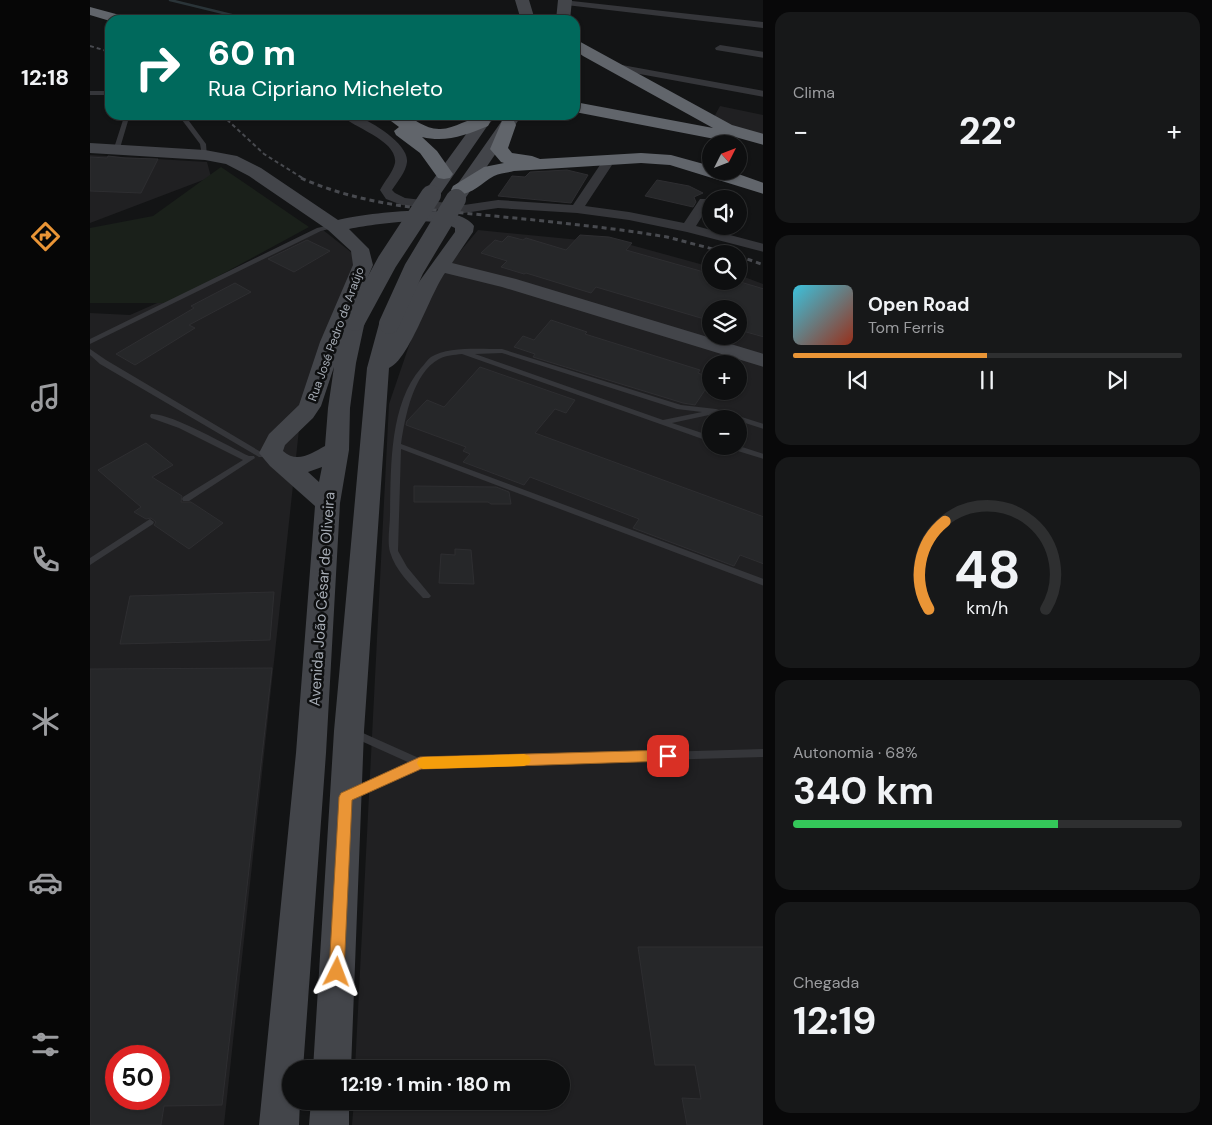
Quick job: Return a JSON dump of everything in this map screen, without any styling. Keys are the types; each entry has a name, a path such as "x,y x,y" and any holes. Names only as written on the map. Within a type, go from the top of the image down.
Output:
{"highway":[{"path":"90,11 105,15"},
{"path":"90,19 105,24"},
{"path":"580,47 611,66 647,78 757,148"},
{"path":"580,58 593,62 656,97 657,101 651,106 620,109 580,109"},
{"path":"580,110 757,148"},
{"path":"580,110 605,119 702,140"},
{"path":"383,120 421,144 432,154 444,174"},
{"path":"400,120 415,130 433,135 454,134 482,120"},
{"path":"511,120 499,149 506,158 518,161 639,154 669,155 702,164"},
{"path":"458,194 490,171 514,166 641,158 671,160 702,168"},
{"path":"738,180 763,189"},
{"path":"748,180 763,185"}],"main road":[{"path":"522,0 526,15"},
{"path":"564,15 565,1"},
{"name":"Avenida João César de Oliveira","path":"279,1125 311,753 328,503 337,450 340,399 345,363 355,321 387,262 444,174 484,120"},
{"path":"332,1060 349,731 378,368 389,324 414,269 458,194 510,120"},
{"name":"Rua José Pedro de Araújo","path":"90,148 117,148 205,155 231,160 255,172 335,226 360,249 363,265 331,342 310,406 306,414 272,443 272,458"},
{"path":"335,226 395,215 457,221 465,226 464,232 426,286 395,352 378,368"},
{"path":"439,266 508,283 763,361"},
{"path":"272,458 296,466 306,465 337,450"},
{"path":"272,458 328,503"},
{"path":"329,1125 330,1110"}],"street":[{"path":"565,1 763,25"},
{"path":"744,23 763,15"},
{"path":"720,48 763,55"},
{"path":"647,78 763,94"},
{"path":"355,120 390,141 399,150 401,164 386,190 390,196 402,201 464,209 498,204 577,209 629,216 688,228 763,248"},
{"path":"577,209 606,165"},
{"path":"688,228 702,207"}],"lane":[{"path":"90,92 105,94"},
{"path":"117,148 126,120"},
{"path":"185,120 203,144 205,155"},
{"path":"90,342 319,229 335,226"},
{"path":"90,351 103,362 272,458"},
{"path":"463,352 702,436"},
{"path":"426,596 406,575 399,565 394,551 397,445 402,412 413,381 431,360 445,353 502,352 680,407 707,410"},
{"path":"663,422 702,414"},
{"path":"154,416 182,426 248,459 272,458"},
{"path":"747,421 763,426"},
{"path":"397,445 763,583"},
{"path":"747,452 763,457"},
{"path":"186,499 248,459"},
{"path":"90,562 150,522"},
{"path":"349,731 420,763"},
{"path":"346,797 420,763 763,753"}],"shaded area":[{"path":"720,106 763,115 763,136 731,126 714,117"},
{"path":"90,155 207,162 211,177 90,223"},
{"path":"221,167 309,227 169,303 90,303 90,228 153,216"},
{"path":"323,230 361,260 301,411 224,1125 90,1125 90,313 130,315"},
{"path":"478,230 631,245 702,265 702,290 747,290 747,278 763,284 763,1125 352,1125 353,1110 570,1110 570,1060 355,1060 389,404 428,290"}],"building":[{"path":"108,156 158,159 141,193 90,191 90,157 107,158"},
{"path":"567,170 588,175 571,203 498,196 512,176 525,177 530,172"},
{"path":"657,180 689,186 702,192 694,197 696,202 693,207 645,196"},
{"path":"580,235 609,237 632,243 626,250 702,271 702,290 747,290 747,284 763,289 763,337 747,332 747,300 702,300 702,318 596,287 591,293 526,273 524,274 501,267 507,261 481,253 495,240 502,242 508,236 523,240 526,238 566,250"},
{"path":"307,240 330,251 294,272 268,259"},
{"path":"235,283 251,292 189,325 195,328 135,365 116,354 194,308 191,306"},
{"path":"551,320 587,332 585,334 700,370 698,373 702,375 702,394 695,405 683,403 533,357 535,354 514,347 523,336 534,340"},
{"path":"480,367 575,400 566,413 555,409 535,433 763,517 763,564 740,555 734,566 633,528 639,519 530,477 524,485 463,462 470,454 463,451 466,447 406,425 407,421 427,400 444,407"},
{"path":"146,443 173,465 152,477 182,496 181,502 191,502 223,523 189,549 154,525 156,522 151,518 146,519 134,512 141,507 98,470"},
{"path":"414,486 496,487 509,492 511,504 491,504 488,502 414,502"},
{"path":"455,549 471,550 474,584 439,583 441,554 455,555"},
{"path":"274,592 270,640 120,644 130,596"},
{"path":"272,668 222,1105 170,1106 170,1045 105,1045 105,1110 163,1110 161,1125 90,1125 90,669"},
{"path":"638,947 763,947 763,1125 687,1125 682,1098 701,1099 695,1065 655,1065"}],"waterway":[{"path":"170,0 232,15"}],"railway":[{"path":"90,46 105,50"},
{"path":"227,120 264,154 304,179"},
{"path":"301,178 345,194 391,204 636,232 667,237 702,246"},
{"path":"747,259 763,265"}],"slow traffic":[{"path":"423,763 524,760"}],"route":[{"path":"337,972 346,797 420,763 668,756"}]}
